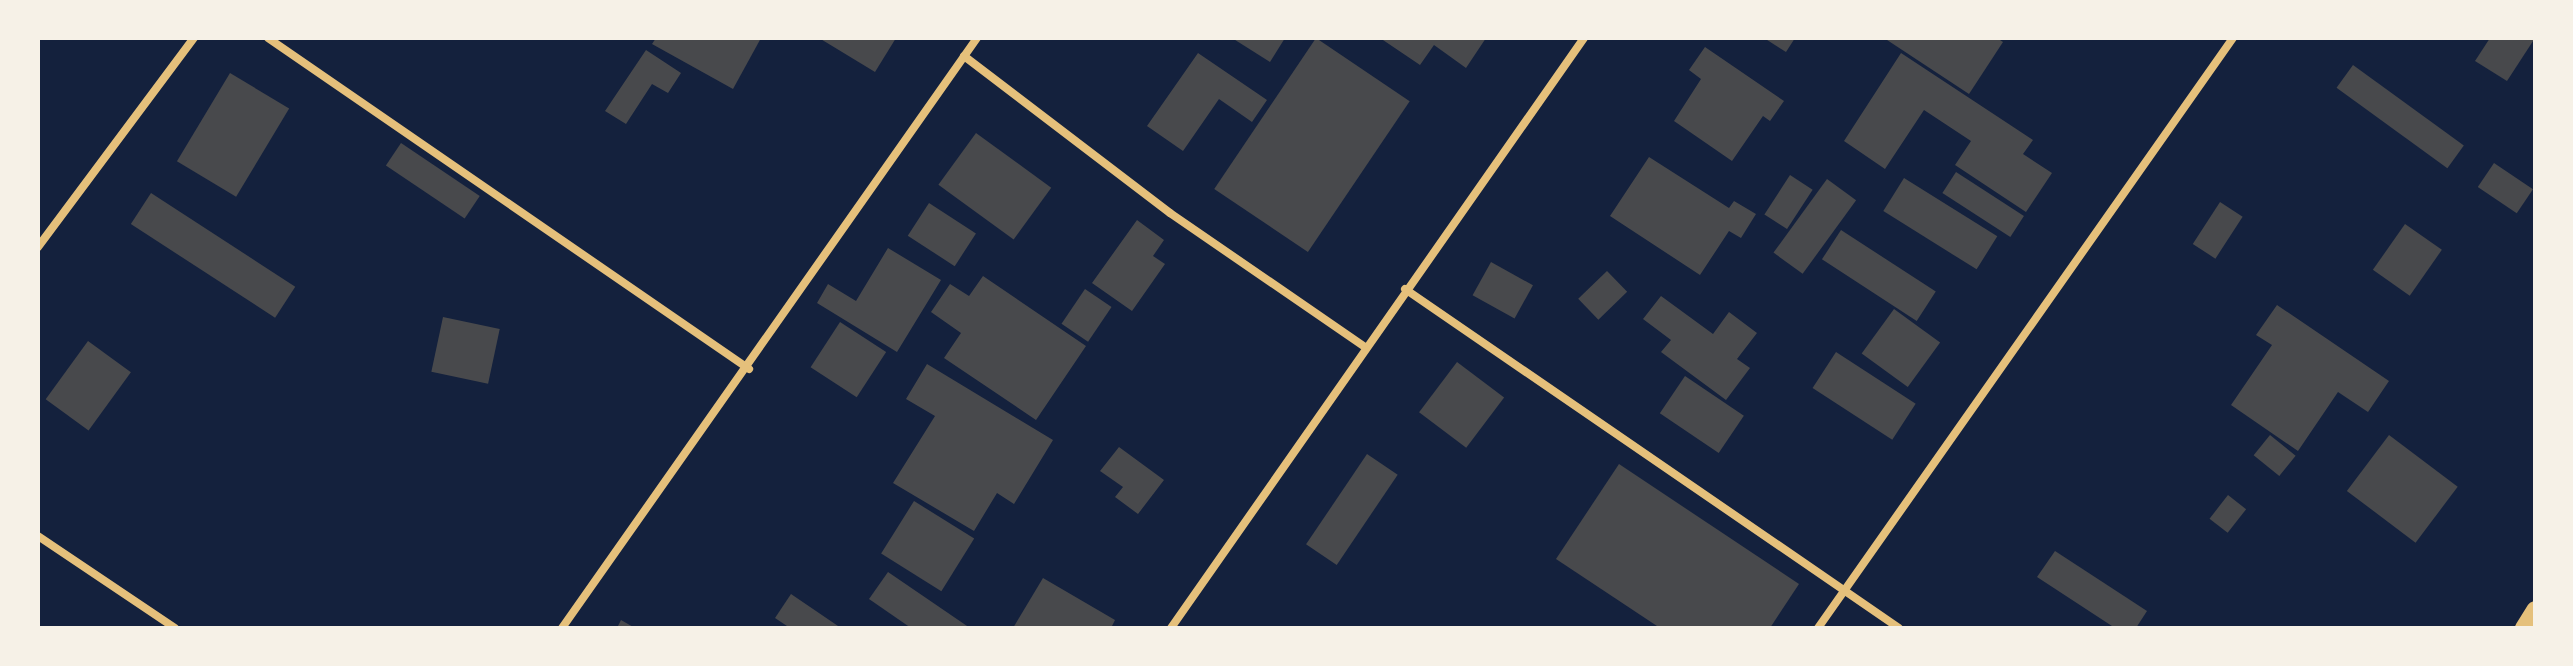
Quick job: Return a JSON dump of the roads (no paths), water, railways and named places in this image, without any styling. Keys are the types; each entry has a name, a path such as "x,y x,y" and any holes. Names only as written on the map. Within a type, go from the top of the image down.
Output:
{"main road":[{"path":"2523,628 2535,609"}],"street":[{"path":"38,247 194,38"},
{"path":"268,38 749,369"},
{"path":"562,628 749,369 977,38"},
{"path":"1171,628 1405,289 1584,38"},
{"path":"1818,628 2233,38"},
{"path":"964,56 1170,213 1365,347"},
{"path":"1405,289 1899,628"},
{"path":"38,536 175,628"}]}
